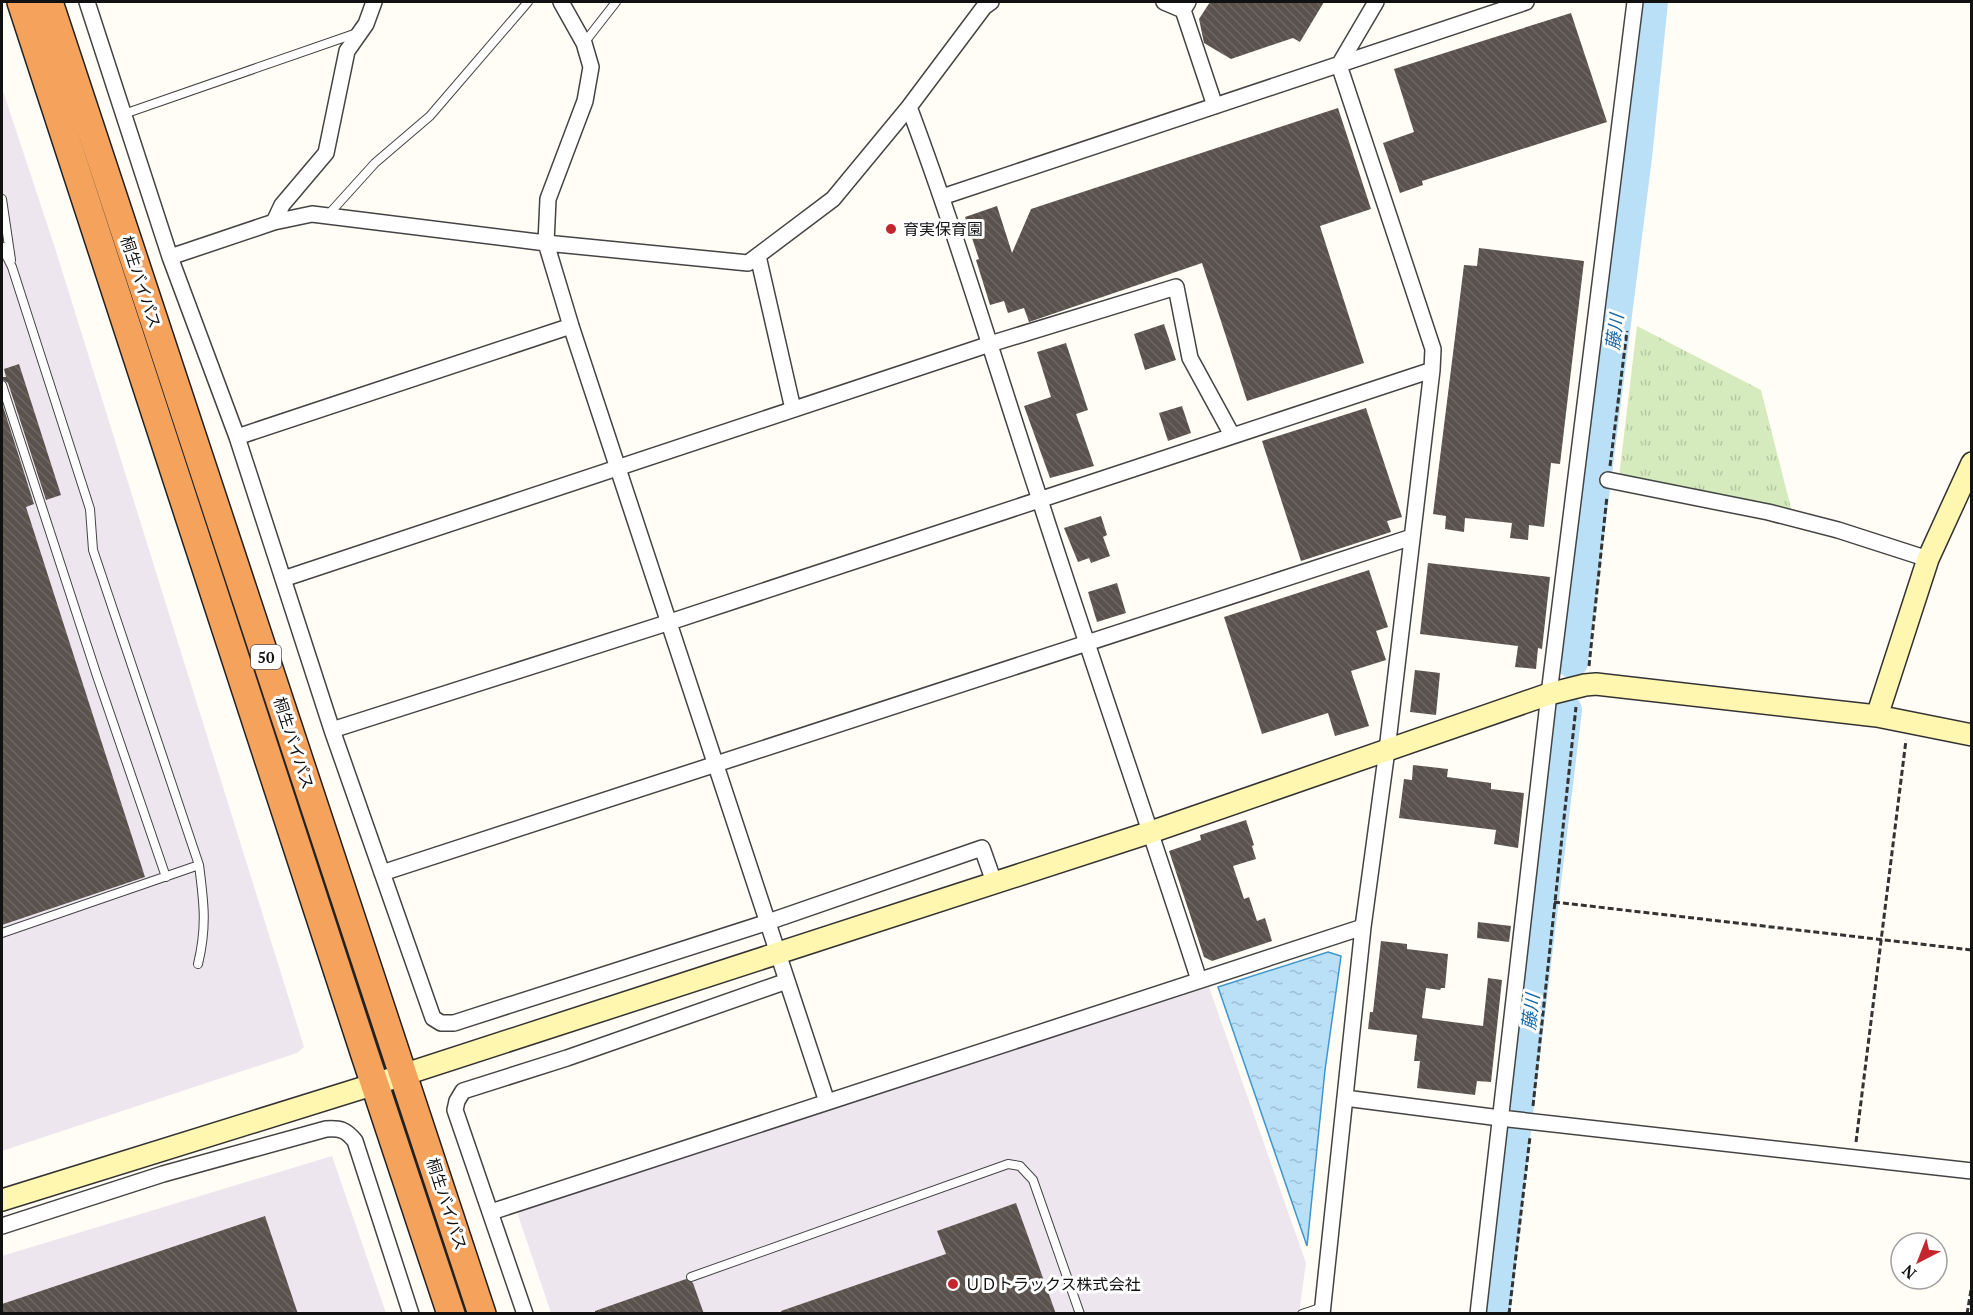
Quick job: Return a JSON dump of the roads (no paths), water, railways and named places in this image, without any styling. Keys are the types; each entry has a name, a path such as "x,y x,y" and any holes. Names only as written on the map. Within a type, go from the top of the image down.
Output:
{"highway":[{"name":"桐生バイパス","path":"21,2 451,1314"},
{"name":"桐生バイパス","path":"50,2 482,1314"}],"street":[{"path":"87,2 170,258 237,437 332,730 433,1018 441,1023 454,1023 768,921 982,848 994,882"},
{"path":"274,222 282,205 326,153 347,51 366,24 374,2"},
{"path":"561,2 584,44 591,67 585,101 548,199 546,243 571,326 827,1102"},
{"path":"170,258 274,222 312,214 546,243 748,263 833,199 909,107 984,7 991,2"},
{"path":"1164,2 1186,6 1215,106"},
{"path":"1322,1311 1363,927 1387,750 1433,349 1339,65 1376,2"},
{"path":"942,197 1526,2"},
{"path":"1478,1314 1549,694 1635,2"},
{"path":"909,107 942,197 1039,498 1152,832 1198,980"},
{"path":"758,256 793,409"},
{"path":"283,579 990,344 1176,287 1190,358 1232,435"},
{"path":"237,437 571,326"},
{"path":"332,730 670,622 1039,498 1432,370"},
{"path":"1876,716 1928,559 1971,463"},
{"path":"1608,480 1768,512 1838,530 1928,559"},
{"path":"382,873 1412,537"},
{"path":"2,1200 375,1084 1152,832 1549,694 1582,686 1596,684 1876,716 1971,735"},
{"path":"491,1212 1363,927"},
{"path":"525,1314 455,1110 463,1091 567,1058 787,981"},
{"path":"1345,1098 1971,1172"},
{"path":"2,1226 163,1174 326,1129 342,1129 348,1132 355,1141 411,1314"}],"lane":[{"path":"327,216 375,163 430,116 528,2"},
{"path":"584,44 616,2"},
{"path":"124,114 360,32"},
{"path":"2,199 12,267"},
{"path":"2,247 12,267 90,509 93,550 199,866 205,911 204,939 198,964"},
{"path":"2,385 97,676 166,877"},
{"path":"2,933 199,866"},
{"path":"691,1277 1008,1164 1020,1166 1033,1180 1080,1314"},
{"path":"1302,1314 1322,1311"}],"water":[{"path":"1328,952 1341,956 1325,1070 1307,1246 1218,987"}],"waterway":[{"name":"藤川","path":"1572,662 1636,157 1652,2"},
{"name":"藤川","path":"1494,1314 1566,710"}],"place":[{"name":"育実保育園","path":"891,229"},
{"name":"ＵＤトラックス株式会社","path":"953,1284"}]}
